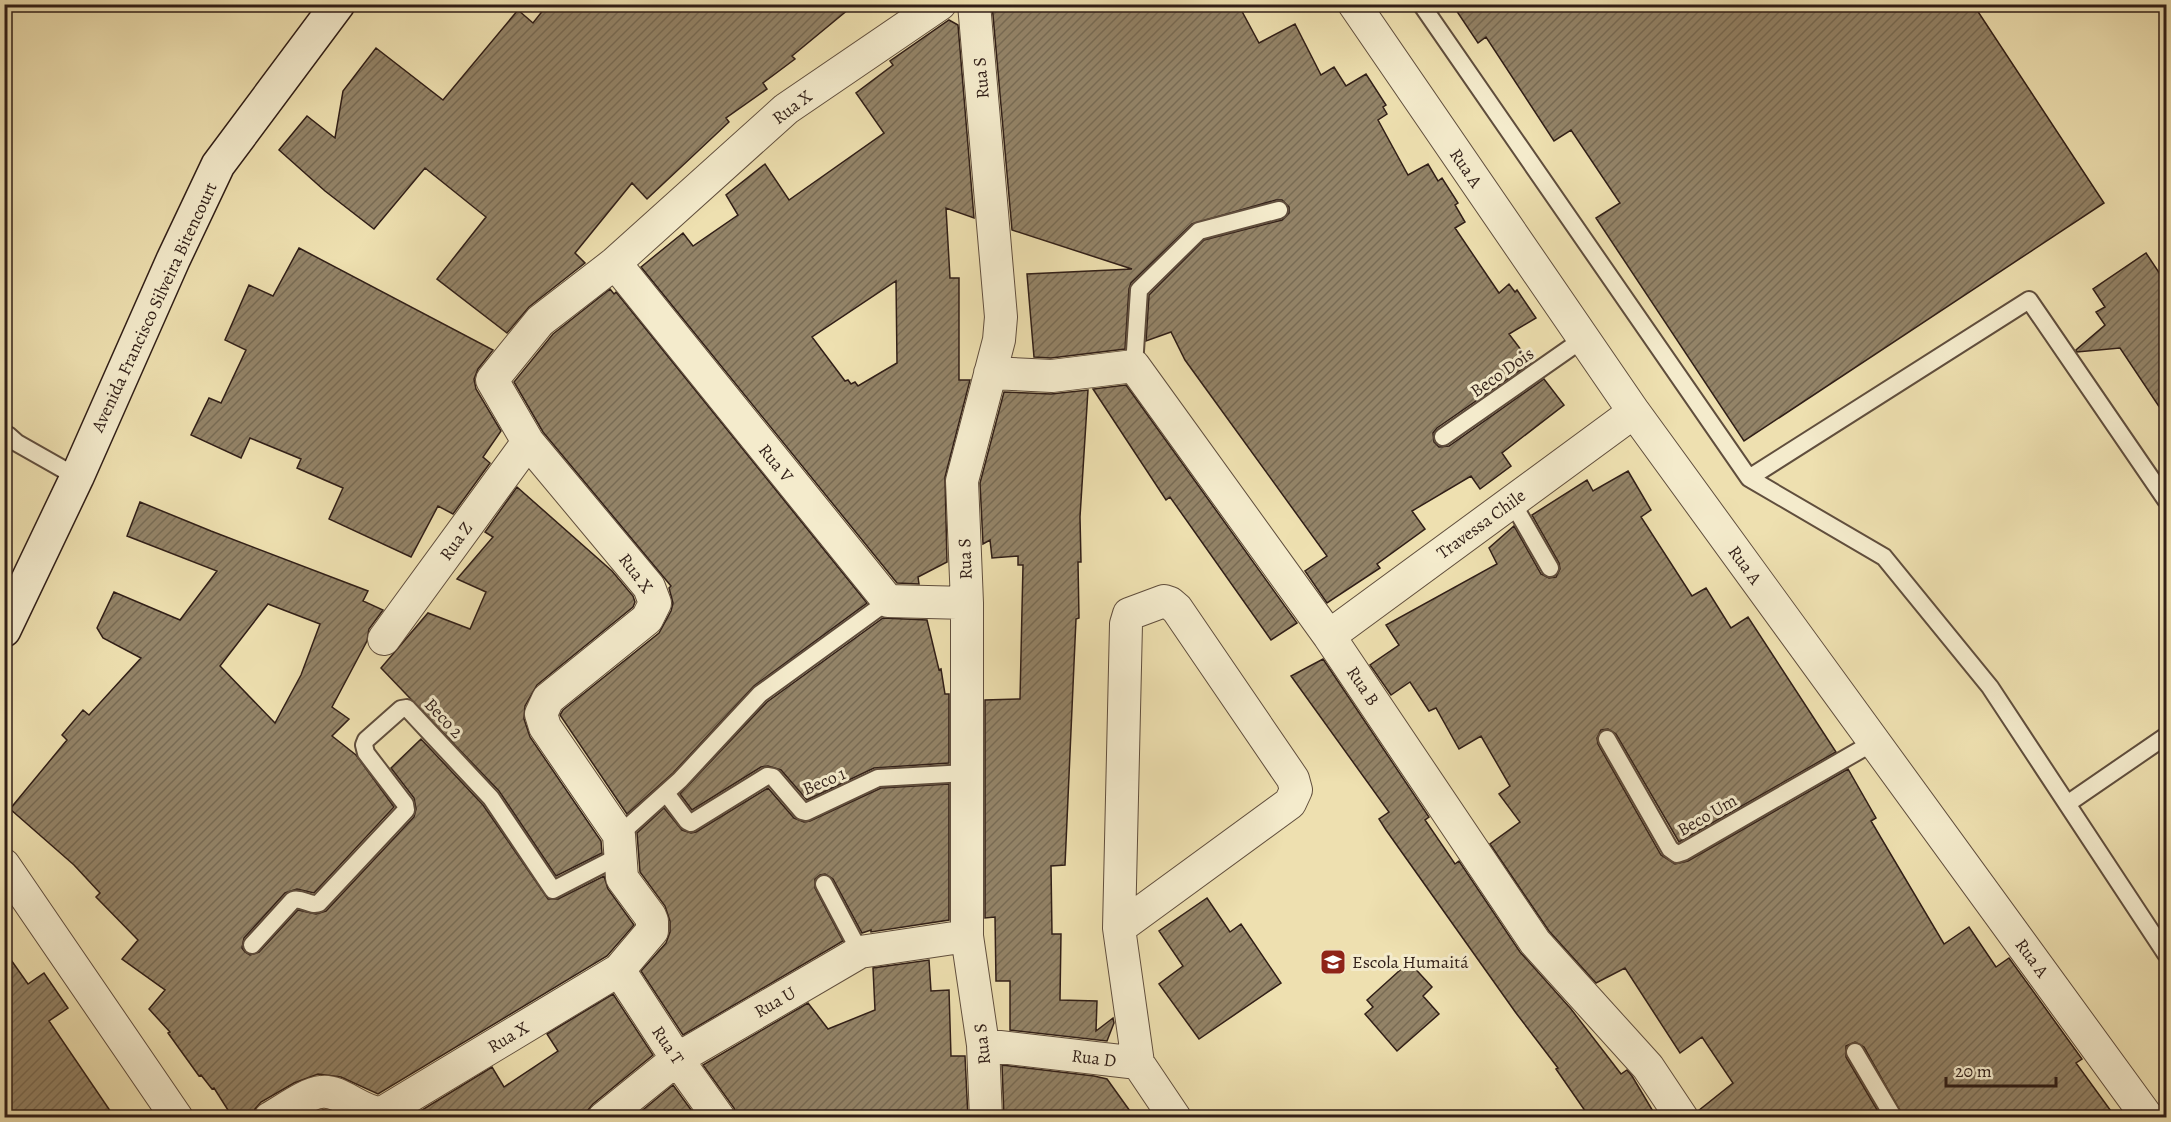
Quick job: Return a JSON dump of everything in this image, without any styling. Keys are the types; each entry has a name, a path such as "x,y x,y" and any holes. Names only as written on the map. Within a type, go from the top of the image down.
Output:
{"main road":[{"name":"Avenida Francisco Silveira Bitencourt","path":"4,630 77,477 173,260 218,165 338,4"}],"street":[{"name":"Rua X","path":"270,1118 318,1092 329,1091 373,1113 382,1113 619,970 648,937 652,927 650,916 622,878 619,846 545,727 541,714 548,699 647,619 656,603 650,587 528,442 492,380 540,321 615,263 786,109 940,4"},
{"name":"Rua S","path":"974,4 1001,317 999,340 962,482 967,603 967,936 984,1045 986,1118"},
{"name":"Rua A","path":"1354,4 1634,412 2148,1118"},
{"name":"Rua V","path":"615,263 888,601"},
{"path":"990,373 1052,376 1134,366"},
{"name":"Rua B","path":"1134,366 1329,636 1535,942 1648,1067 1682,1118"},
{"name":"Travessa Chile","path":"1329,636 1634,412"},
{"name":"Rua Z","path":"384,639 528,442"},
{"path":"888,601 967,603"},
{"path":"1119,928 1290,803 1296,790 1293,779 1177,609 1164,601 1129,614 1126,624 1119,928 1138,1063"},
{"path":"4,865 177,1118"},
{"name":"Rua U","path":"604,1118 677,1059 860,952 967,936"},
{"name":"Rua T","path":"619,970 719,1118"},
{"name":"Rua D","path":"984,1045 1138,1063 1175,1118"}],"lane":[{"path":"1421,4 1749,478 1884,557 1990,687 2166,954"},
{"path":"1134,366 1139,290 1199,231 1279,210"},
{"path":"1749,478 2029,300 2166,500"},
{"name":"Beco Dois","path":"1443,437 1584,339"},
{"path":"8,435 17,443 77,477"},
{"path":"1512,502 1550,568"},
{"path":"619,846 760,694 888,601"},
{"name":"Beco 2","path":"252,945 293,900 319,903 405,810 405,804 366,753 364,745 366,740 401,709 407,708 491,798 553,890 619,846"},
{"path":"2067,804 2166,736"},
{"name":"Beco Um","path":"1606,739 1670,849 1677,854 1874,742"},
{"name":"Beco 1","path":"666,793 691,823 767,776 773,777 802,811 806,812 879,778 966,772"},
{"path":"824,884 860,952"},
{"path":"1855,1052 1894,1118"}],"building":[{"path":"548,4 855,4 792,56 795,59 763,83 767,89 726,118 729,122 647,199 632,183 575,253 585,263 529,307 507,333 437,279 486,217 425,168 374,229 325,191 279,150 307,116 335,138 343,91 376,48 443,100 518,10 533,23"},
{"path":"992,4 1238,4 1259,43 1295,24 1321,75 1334,67 1346,86 1366,74 1386,105 1383,107 1387,114 1378,120 1408,175 1428,164 1438,181 1442,178 1458,203 1455,205 1465,222 1455,228 1499,293 1509,284 1515,292 1517,290 1536,318 1509,334 1531,363 1437,428 1433,433 1434,442 1439,447 1449,446 1544,379 1564,405 1502,453 1511,466 1480,489 1471,476 1412,511 1425,529 1377,564 1380,568 1327,603 1305,571 1327,556 1185,360 1171,332 1146,341 1149,295 1204,240 1282,220 1289,213 1289,207 1282,200 1276,200 1192,224 1131,283 1125,349 1051,358 1034,357 1027,274 1132,269 1012,230"},
{"path":"1452,4 1973,4 2104,203 1744,441 1596,218 1620,203 1571,130 1554,141 1486,37 1478,43"},
{"path":"949,20 958,25 974,218 946,208 950,278 959,278 959,380 970,380 945,477 947,562 918,577 919,584 897,583 641,267 683,233 693,246 738,215 726,195 765,164 789,200 884,133 856,93 893,65 890,61","holes":["896,281 897,363 858,386 855,382 851,384 848,380 845,381 812,337"]},
{"path":"299,248 493,350 478,369 474,379 476,389 501,431 483,457 490,463 453,514 438,506 411,557 329,519 343,488 297,468 301,459 250,438 241,458 191,435 209,398 221,403 246,350 225,340 249,285 273,296"},
{"path":"2146,253 2166,283 2166,417 2120,348 2077,352 2076,350 2105,325 2096,312 2105,307 2093,289"},
{"path":"610,289 614,294 616,292 867,603 754,686 673,773 627,814 560,715 563,710 659,633 671,611 673,603 669,588 671,586 543,432 514,382 553,334"},
{"path":"1126,385 1297,623 1271,640 1170,497 1166,500 1093,389"},
{"path":"1088,390 1080,517 1081,562 1078,562 1079,618 1076,619 1065,865 1051,866 1052,934 1061,934 1060,1000 1097,1001 1096,1031 1113,1018 1114,1023 1107,1041 1010,1030 1010,981 996,981 995,917 985,918 985,700 1020,699 1023,565 1018,565 1018,556 992,558 990,540 983,544 980,483 1004,392 1051,394"},
{"path":"1628,471 1651,510 1641,517 1692,596 1706,588 1731,628 1748,617 1836,752 1679,842 1616,734 1608,729 1601,730 1597,738 1598,744 1661,855 1675,864 1688,861 1848,769 1876,818 1871,821 1944,944 1969,927 1996,967 2009,958 2082,1059 2076,1063 2116,1118 1904,1118 1864,1047 1855,1042 1846,1046 1846,1057 1882,1118 1700,1118 1698,1111 1733,1083 1702,1037 1680,1053 1625,968 1596,983 1549,931 1490,844 1520,822 1499,794 1510,786 1481,736 1459,749 1436,708 1429,711 1410,682 1391,695 1370,665 1399,645 1386,625 1497,564 1489,548 1514,526 1541,574 1549,578 1556,577 1560,569 1559,563 1532,515 1587,480 1593,491"},
{"path":"517,487 612,571 633,596 635,602 633,607 537,685 525,706 524,719 530,737 601,841 602,853 556,876 499,791 381,668 428,613 470,629 486,592 457,579 493,537 485,532"},
{"path":"140,502 368,591 363,601 383,610 369,629 367,641 332,707 349,719 332,736 356,755 394,807 314,893 297,889 285,893 244,938 242,948 245,952 250,955 259,952 298,910 316,914 326,911 414,817 416,809 414,798 391,768 421,739 483,805 548,899 558,899 604,876 608,889 634,925 607,956 378,1094 341,1077 318,1074 294,1083 261,1102 252,1118 233,1118 214,1088 212,1089 201,1075 199,1076 168,1033 170,1032 149,1009 165,990 122,959 138,940 96,897 100,893 74,865 10,809 67,740 62,735 83,710 89,715 141,658 103,638 97,628 114,592 180,620 217,571 127,536","holes":["268,604 320,624 301,675 275,723 220,666"]},
{"path":"883,618 927,620 939,670 941,669 945,694 949,694 949,763 874,768 807,800 781,770 768,766 761,767 692,810 680,794 767,702"},
{"path":"1323,659 1429,817 1425,820 1455,864 1459,861 1520,952 1571,1009 1621,1074 1627,1070 1632,1076 1657,1118 1590,1118 1556,1069 1558,1068 1516,1013 1386,830 1379,819 1389,812 1291,676"},
{"path":"949,784 949,920 862,933 833,879 825,874 820,875 815,879 815,888 843,941 683,1035 641,971 666,943 670,932 670,921 665,906 640,872 637,833 664,808 682,830 696,832 768,788 794,818 804,822 881,788"},
{"path":"1207,898 1230,932 1241,924 1281,983 1199,1039 1159,984 1183,966 1159,931"},
{"path":"4,950 28,984 44,973 68,1008 49,1021 115,1118 4,1118"},
{"path":"929,960 931,991 949,990 951,1056 965,1056 968,1118 737,1118 734,1108 703,1065 808,1003 828,1029 875,1010 873,968"},
{"path":"1409,962 1432,987 1423,996 1439,1014 1397,1051 1365,1014 1373,1007 1367,1000"},
{"path":"613,994 653,1055 593,1104 587,1111 586,1118 409,1118 492,1067 504,1087 558,1051 547,1034"},
{"path":"1002,1065 1107,1079 1135,1118 1004,1118"},
{"path":"673,1085 697,1118 633,1118"},
{"path":"323,1110 330,1111 343,1118 306,1118"}],"place":[{"name":"Escola Humaitá","path":"1333,962"}]}
